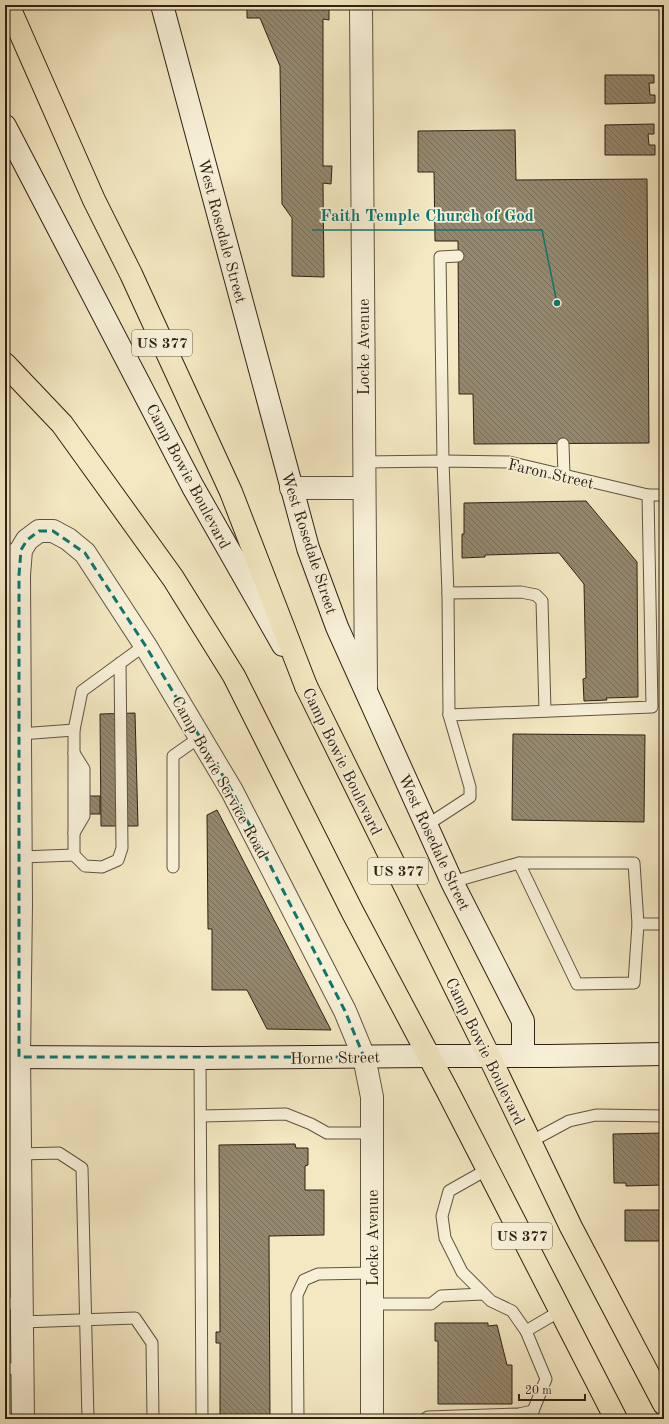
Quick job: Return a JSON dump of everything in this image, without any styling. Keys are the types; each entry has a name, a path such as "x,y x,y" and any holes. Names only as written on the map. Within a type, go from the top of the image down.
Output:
{"main road":[{"name":"US 377","path":"8,5 94,200 131,274 231,492 306,686"},
{"name":"US 377","path":"5,364 66,431 173,578 230,670 356,918 488,1169 616,1419"},
{"name":"Camp Bowie Boulevard","path":"306,686 489,1056 571,1227 664,1404"}],"street":[{"name":"West Rosedale Street","path":"162,5 308,548 335,620 452,882 522,1021 523,1056"},
{"name":"Locke Avenue","path":"362,5 366,689"},
{"name":"Camp Bowie Boulevard","path":"5,126 193,487 306,686"},
{"path":"291,488 364,488"},
{"name":"Camp Bowie Service Road","path":"13,550 39,531 53,531 68,539 85,553 145,645 232,791 345,1011 364,1057"},
{"path":"13,550 19,575 20,734 20,857 13,950 12,1012 12,1057 17,1144 16,1310 14,1369 23,1419"},
{"name":"Horne Street","path":"12,1057 200,1058 664,1054"},
{"name":"Locke Avenue","path":"364,1057 372,1097 372,1419"}],"lane":[{"path":"427,825 470,797 470,787 449,715 448,593 443,460 440,257 458,256"},
{"path":"563,444 564,475"},
{"name":"Faron Street","path":"364,462 443,460 509,462 648,495 664,495"},
{"path":"449,715 652,707 648,495"},
{"path":"448,593 521,592 536,595 542,601 546,711"},
{"path":"120,663 122,848 118,860 102,867 85,866 74,855 74,730 82,691 120,663 145,645"},
{"path":"20,734 74,730"},
{"path":"172,868 173,756 200,737"},
{"path":"20,857 74,855"},
{"path":"452,882 519,863 634,863 638,924 634,983 578,984 519,863"},
{"path":"638,924 664,924"},
{"path":"200,1058 202,1419"},
{"path":"201,1116 286,1114 311,1124 327,1133 372,1133"},
{"path":"530,1142 569,1121 596,1115 664,1116"},
{"path":"17,1144 60,1153 82,1168 87,1320 88,1419"},
{"path":"425,1419 428,1417 519,1414 532,1415 546,1379 526,1331 512,1311 491,1301 462,1272 445,1238 442,1216 449,1191 488,1169"},
{"path":"298,1419 297,1295 304,1280 318,1274 371,1273"},
{"path":"372,1304 431,1304 441,1296 483,1294"},
{"path":"16,1310 87,1320 135,1318 152,1343 153,1419"},
{"path":"526,1331 560,1311"}],"highlighted area":[{"path":"39,531 53,531 85,553 145,645 232,791 345,1011 364,1057 19,1057 19,575 21,550 27,540"}],"building":[{"path":"247,5 329,5 329,20 323,19 323,166 332,166 331,184 323,183 324,277 292,276 292,218 282,204 280,66 260,18 247,18"},
{"path":"605,75 654,75 654,83 649,83 650,95 655,95 655,103 605,104"},
{"path":"654,124 654,134 648,134 649,145 655,145 655,155 605,155 605,125"},
{"path":"515,130 516,180 647,179 649,443 474,444 473,394 459,394 458,241 435,241 434,172 418,172 418,131"},
{"path":"586,501 637,562 638,697 606,698 607,700 584,701 583,679 586,678 584,584 559,553 485,555 485,557 462,558 464,503"},
{"path":"135,713 138,826 101,826 100,714"},
{"path":"513,734 645,735 644,822 512,820"},
{"path":"79,796 100,796 100,814 79,814"},
{"path":"217,810 331,1030 267,1029 247,990 212,990 212,929 208,929 207,815"},
{"path":"664,1133 664,1185 626,1186 626,1183 614,1183 613,1134"},
{"path":"295,1144 296,1148 308,1148 308,1165 305,1166 305,1190 324,1190 324,1235 269,1236 270,1419 220,1419 220,1343 216,1343 216,1332 220,1332 219,1145"},
{"path":"625,1210 661,1210 662,1241 625,1241"},
{"path":"435,1323 488,1323 488,1326 497,1325 507,1365 512,1365 512,1404 438,1404 438,1341 435,1341"}],"place":[{"name":"Faith Temple Church of God","path":"557,303"}]}
